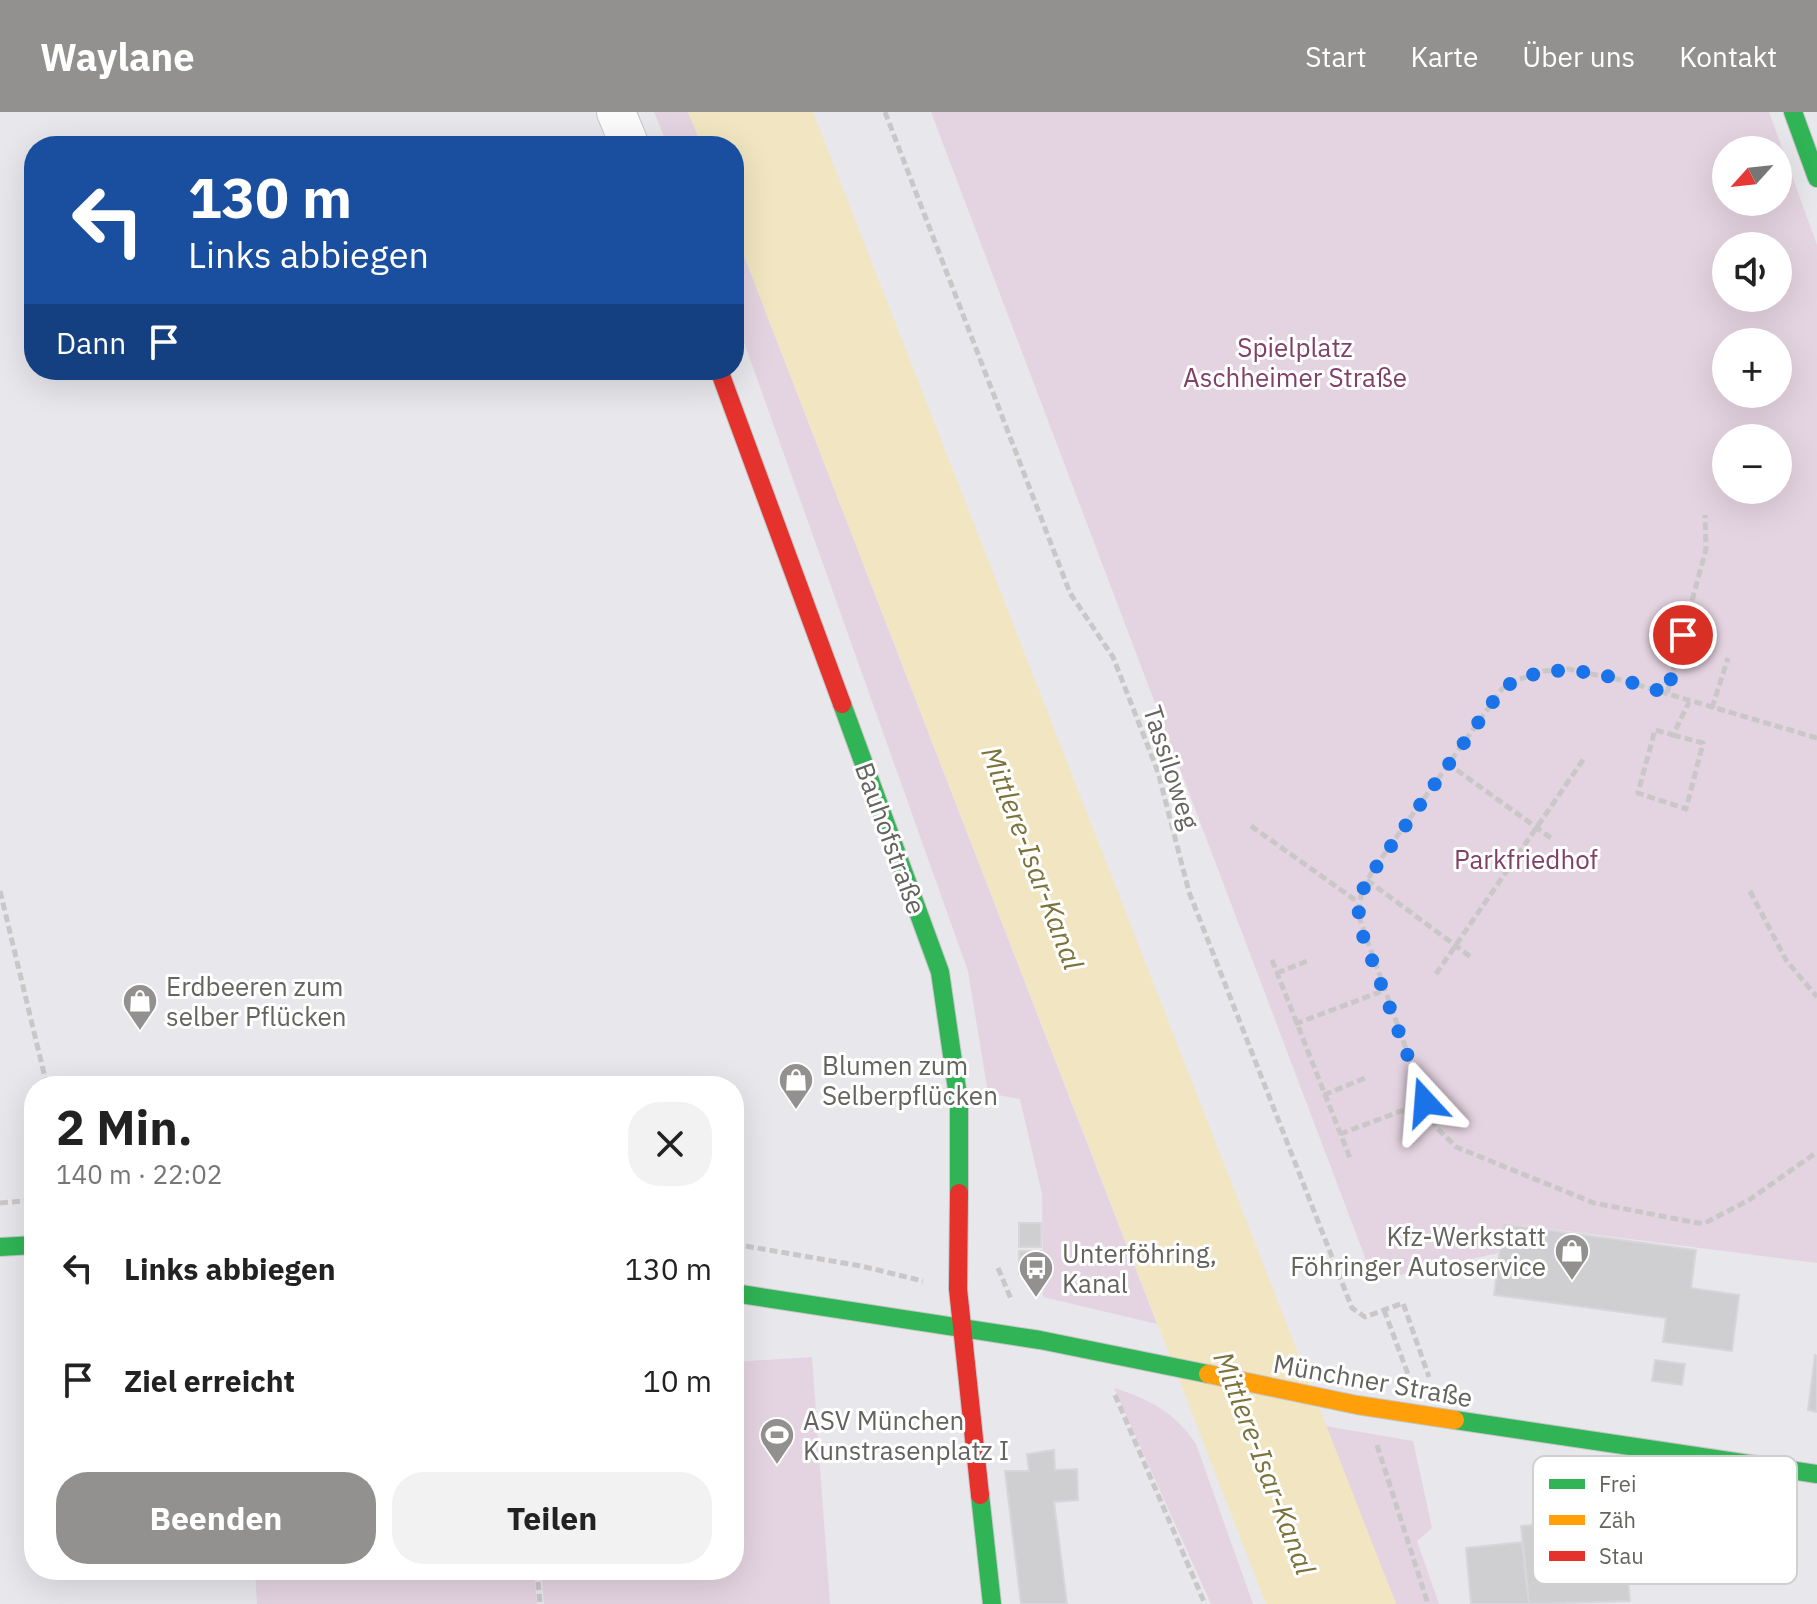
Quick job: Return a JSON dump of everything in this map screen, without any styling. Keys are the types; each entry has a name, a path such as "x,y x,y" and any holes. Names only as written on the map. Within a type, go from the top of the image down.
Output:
{"street":[{"path":"616,112 626,136"},
{"path":"1793,112 1817,178"},
{"name":"Bauhofstraße","path":"723,380 940,972 959,1103 958,1289 992,1604"},
{"path":"0,1247 24,1246"},
{"name":"Münchner Straße","path":"744,1294 962,1326 1357,1405 1697,1456"},
{"name":"Münchner Straße","path":"1797,1471 1817,1474"}],"path":[{"name":"Tassiloweg","path":"885,112 1070,593 1113,657 1158,772 1189,892 1352,1308 1365,1317 1403,1303 1432,1385"},
{"path":"1667,693 1706,549 1705,515"},
{"path":"1712,708 1728,658"},
{"path":"1817,738 1667,693 1568,669 1555,668 1528,676 1502,689 1367,880 1358,902 1360,928 1425,1102 1437,1128 1456,1147 1594,1203 1698,1223 1705,1223 1749,1200 1817,1152"},
{"path":"1673,735 1689,702"},
{"path":"1655,730 1673,735 1703,743 1686,809 1638,793 1655,730"},
{"path":"1436,974 1585,757"},
{"path":"1447,763 1551,838"},
{"path":"1251,826 1358,902"},
{"path":"1367,880 1471,957"},
{"path":"0,891 45,1076"},
{"path":"1750,891 1786,960 1817,997"},
{"path":"1272,960 1350,1158"},
{"path":"1277,973 1310,960"},
{"path":"1295,1024 1385,990"},
{"path":"1324,1095 1365,1078"},
{"path":"1340,1134 1425,1102"},
{"path":"0,1203 24,1201"},
{"path":"744,1246 861,1266 958,1289"},
{"path":"1384,1310 1410,1381"},
{"path":"1104,1355 1108,1380 1205,1604"},
{"path":"1377,1444 1428,1604"},
{"path":"538,1580 540,1604"}],"green space":[{"path":"654,112 688,112 698,136 664,136"},
{"path":"931,112 1769,112 1778,136 1712,136 1712,216 1792,216 1792,176 1817,245 1817,1263 1504,1223 1498,1253 1374,1281"},
{"path":"744,256 1157,1324 1043,1297 1042,1194 1020,1099 988,1093 968,971 744,342"},
{"name":"ASV München Kunstrasenplatz I","path":"812,1357 830,1604 544,1604 542,1580 744,1580 744,1361"},
{"path":"1114,1388 1161,1408 1180,1424 1196,1444 1253,1604 1211,1604"},
{"path":"1325,1426 1413,1441 1432,1528 1417,1541 1439,1604 1396,1604"},
{"path":"256,1580 535,1580 537,1604 257,1604"}],"water":[{"name":"Mittlere-Isar-Kanal","path":"688,112 813,112 1396,1604 1266,1604 744,256 744,136 698,136"}],"building":[{"path":"1019,1223 1041,1223 1041,1247 1019,1247"},
{"path":"1503,1224 1696,1250 1691,1288 1739,1295 1732,1351 1663,1342 1666,1318 1494,1295"},
{"path":"1019,1251 1041,1251 1040,1274 1019,1274"},
{"path":"1817,1356 1817,1412 1808,1410"},
{"path":"1655,1360 1685,1364 1682,1385 1652,1381"},
{"path":"1054,1450 1055,1470 1077,1469 1078,1500 1054,1502 1067,1604 1021,1604 1005,1471 1029,1471 1027,1454"},
{"path":"1533,1525 1533,1584 1628,1584 1630,1601 1529,1604 1521,1526"},
{"path":"1522,1542 1529,1604 1471,1604 1466,1548"}],"traffic: fast":[{"path":"1793,112 1817,178"},
{"path":"842,704 940,972 959,1103 959,1193"},
{"path":"0,1247 24,1246"},
{"path":"744,1295 1040,1340 1208,1374"},
{"path":"1455,1420 1696,1456"},
{"path":"1797,1471 1817,1474"},
{"path":"980,1495 992,1604"}],"traffic: slow":[{"path":"1208,1374 1357,1405 1455,1420"}],"traffic: jam":[{"path":"723,380 842,704"},
{"path":"959,1193 958,1289 980,1495"}],"place":[{"name":"Erdbeeren zum selber Pflücken","path":"140,1032"},
{"name":"Blumen zum Selberpflücken","path":"796,1111"},
{"name":"Kfz-Werkstatt Föhringer Autoservice","path":"1572,1282"},
{"name":"Unterföhring, Kanal","path":"1036,1299"},
{"name":"ASV München Kunstrasenplatz I","path":"777,1466"}],"route":[{"path":"1425,1102 1360,928 1358,902 1367,880 1426,791 1502,689 1514,681 1555,668 1667,693 1683,635"}],"park label":[{"name":"Spielplatz Aschheimer Straße","path":"1295,362"},
{"name":"Parkfriedhof","path":"1526,859"}]}
